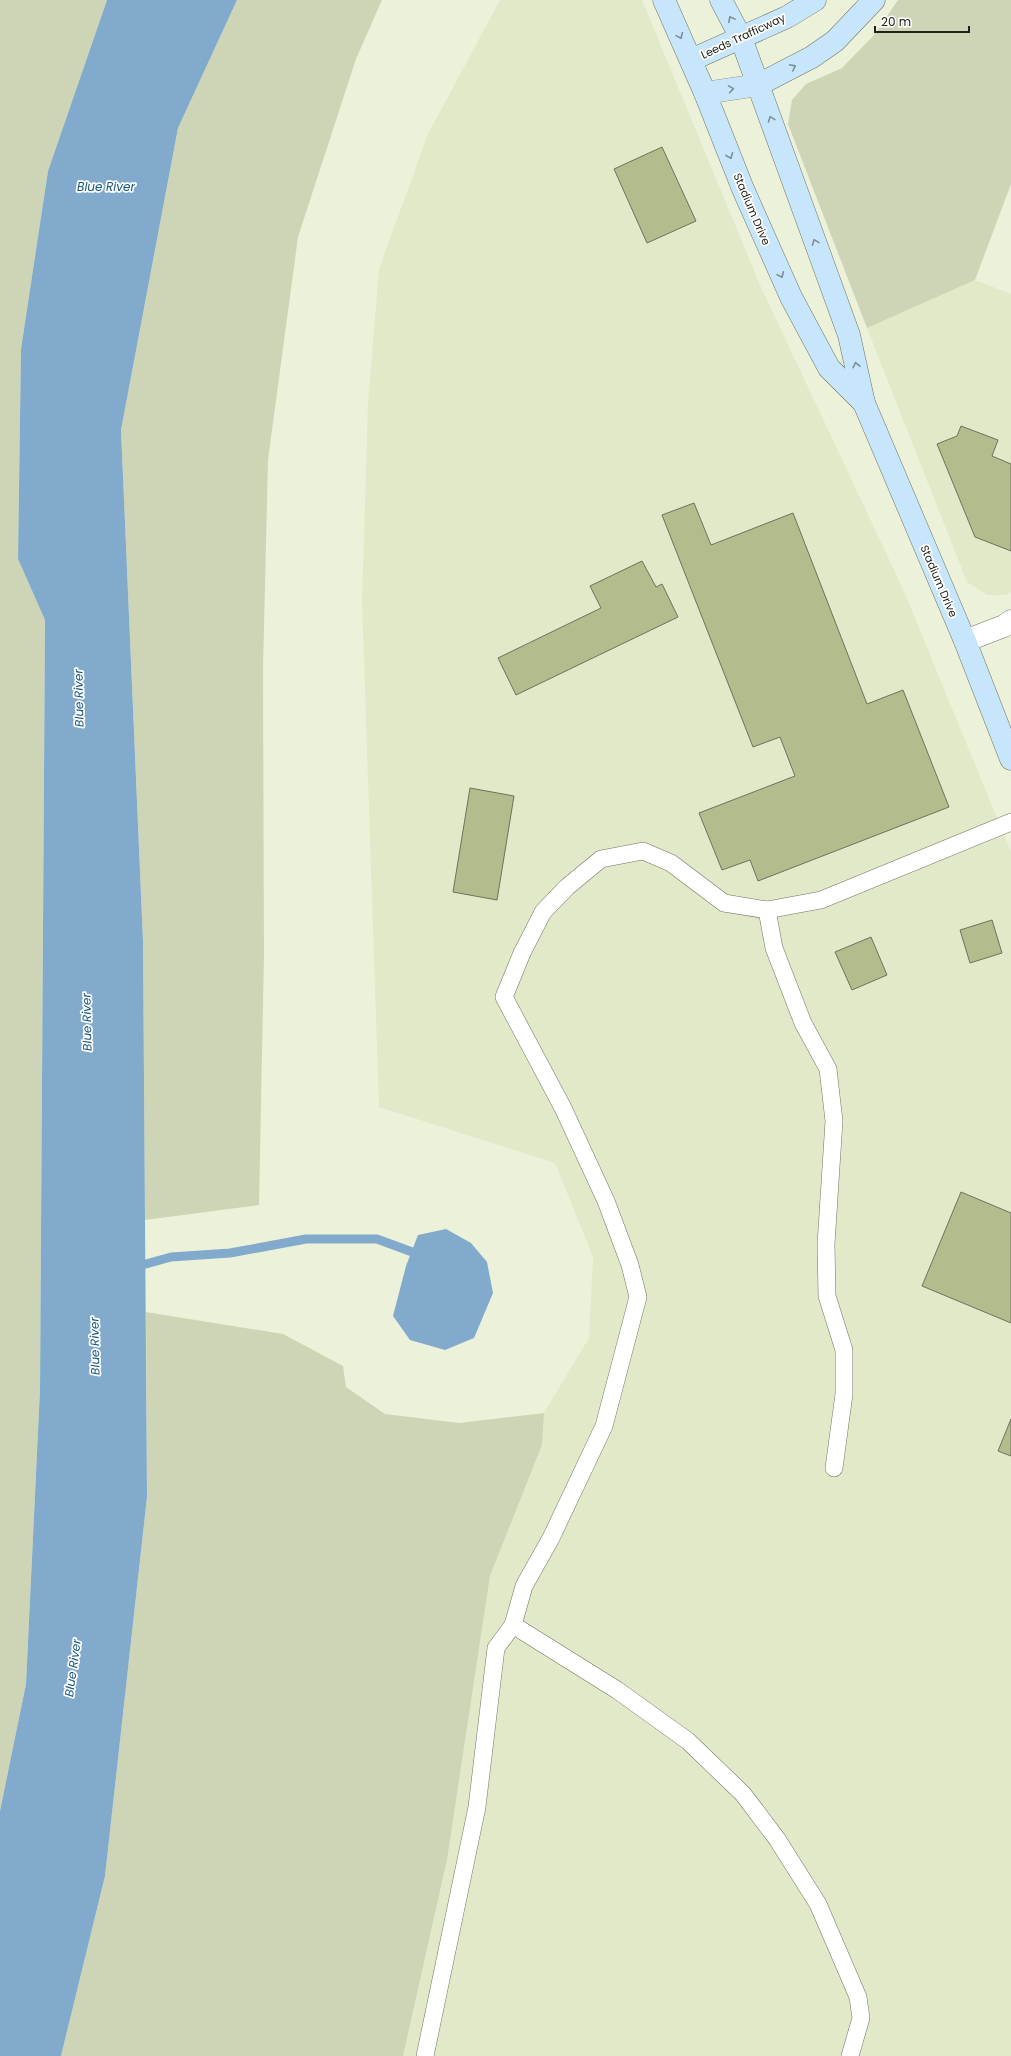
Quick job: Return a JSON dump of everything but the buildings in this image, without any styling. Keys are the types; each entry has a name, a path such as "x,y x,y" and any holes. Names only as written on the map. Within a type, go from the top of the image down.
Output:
{"main road":[{"name":"Stadium Drive","path":"664,0 705,93 743,189 791,297 829,368 864,403"},
{"name":"Stadium Drive","path":"721,0 741,38 849,335 864,403 965,642 1011,759"},
{"name":"Leeds Trafficway","path":"691,60 787,17 815,0"},
{"path":"705,93 758,85 812,57 835,41 874,0"}],"street":[{"path":"965,642 1004,626 1011,621"}],"lane":[{"path":"425,2056 477,1807 496,1648 513,1625 524,1586 551,1538 604,1426 638,1297 630,1265 606,1201 563,1108 504,996 522,954 543,912 567,887 601,860 643,851 671,862 724,903 767,910 821,900 1011,822"},
{"path":"767,910 774,948 803,1023 828,1069 834,1120 826,1244 827,1296 844,1350 844,1394 834,1468"},
{"path":"513,1625 617,1690 688,1741 743,1794 777,1839 818,1904 858,1997 861,2018 850,2056"}],"shaded area":[{"path":"0,0 107,0 48,171 21,349 18,559 45,620 40,1390 26,1684 0,1811"},
{"path":"237,0 382,0 356,59 298,237 268,460 263,670 264,954 259,1205 145,1220 143,941 121,430 178,128"},
{"path":"500,0 642,0 760,285 903,589 1011,852 1011,2056 403,2056 447,1860 490,1576 542,1445 544,1413 589,1338 593,1257 555,1163 379,1107 362,601 368,404 379,269 428,134"},
{"path":"898,0 1011,0 1011,184 975,280 867,328 788,124 792,100 806,84 842,68 875,34"},
{"path":"975,280 1011,294 1011,592 1006,595 987,595 967,582 867,328"},
{"path":"146,1312 283,1334 343,1366 346,1387 385,1414 459,1423 544,1413 542,1445 490,1576 447,1860 403,2056 61,2056 105,1876 147,1497"}],"water":[{"name":"Blue River","path":"107,0 237,0 178,128 121,430 143,941 147,1497 105,1876 61,2056 0,2056 0,1811 26,1684 40,1390 45,620 18,559 21,349 48,171"},
{"path":"446,1229 471,1243 487,1262 493,1293 474,1338 445,1350 410,1340 393,1316 406,1266 418,1235"}],"waterway":[{"path":"135,1267 171,1257 230,1253 306,1239 377,1239 423,1256"}]}
